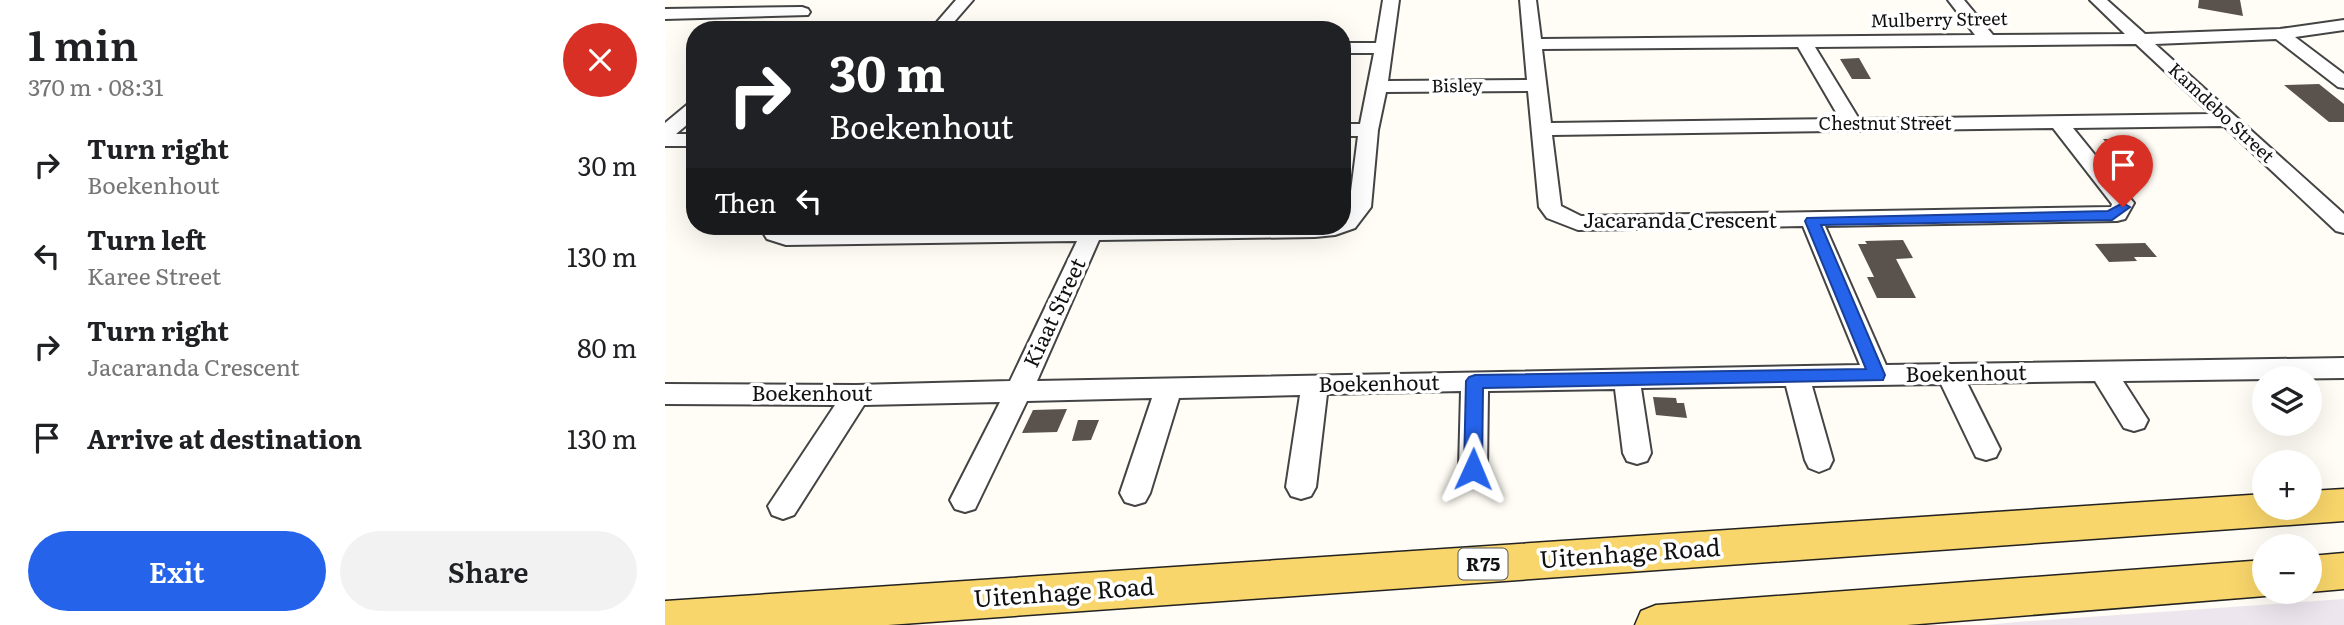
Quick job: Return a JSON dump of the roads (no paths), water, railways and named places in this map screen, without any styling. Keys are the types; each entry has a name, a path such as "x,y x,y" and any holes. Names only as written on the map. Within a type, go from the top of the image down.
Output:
{"main road":[{"path":"2322,506 2344,505"},
{"name":"Uitenhage Road","path":"665,621 2252,511"},
{"path":"2322,573 2344,571"},
{"path":"1656,625 2252,579"}],"street":[{"path":"792,21 815,0"},
{"path":"946,21 965,0"},
{"path":"1351,219 1360,207 1368,130 1378,87 1391,0"},
{"name":"Jacaranda Crescent","path":"1528,0 1550,207 1555,214 1566,219 1590,224 2117,214 2123,203 2059,123"},
{"path":"1956,0 1988,40"},
{"name":"Kamdebo Street","path":"2098,0 2344,226"},
{"path":"665,14 802,12"},
{"name":"Mulberry Street","path":"1533,44 2140,39 2280,34 2344,25"},
{"path":"2280,34 2344,83"},
{"path":"1804,43 1852,124"},
{"path":"1351,48 1382,48"},
{"name":"Bisley","path":"1378,87 1535,85"},
{"path":"665,133 686,116"},
{"name":"Chestnut Street","path":"1542,129 2228,120"},
{"path":"1351,130 1368,130"},
{"path":"665,140 686,140"},
{"path":"1812,221 1877,375"},
{"path":"778,235 786,238 1015,235"},
{"name":"Kiaat Street","path":"965,500 1019,391 1091,235"},
{"name":"Boekenhout","path":"665,394 856,395 1475,381 2344,368"},
{"path":"2103,372 2134,420"},
{"path":"1949,374 1986,449"},
{"path":"1796,376 1819,460"},
{"path":"1627,380 1637,453"},
{"path":"1473,469 1475,381"},
{"path":"1301,487 1315,385"},
{"path":"1135,492 1168,389"},
{"path":"783,506 856,395"}]}
